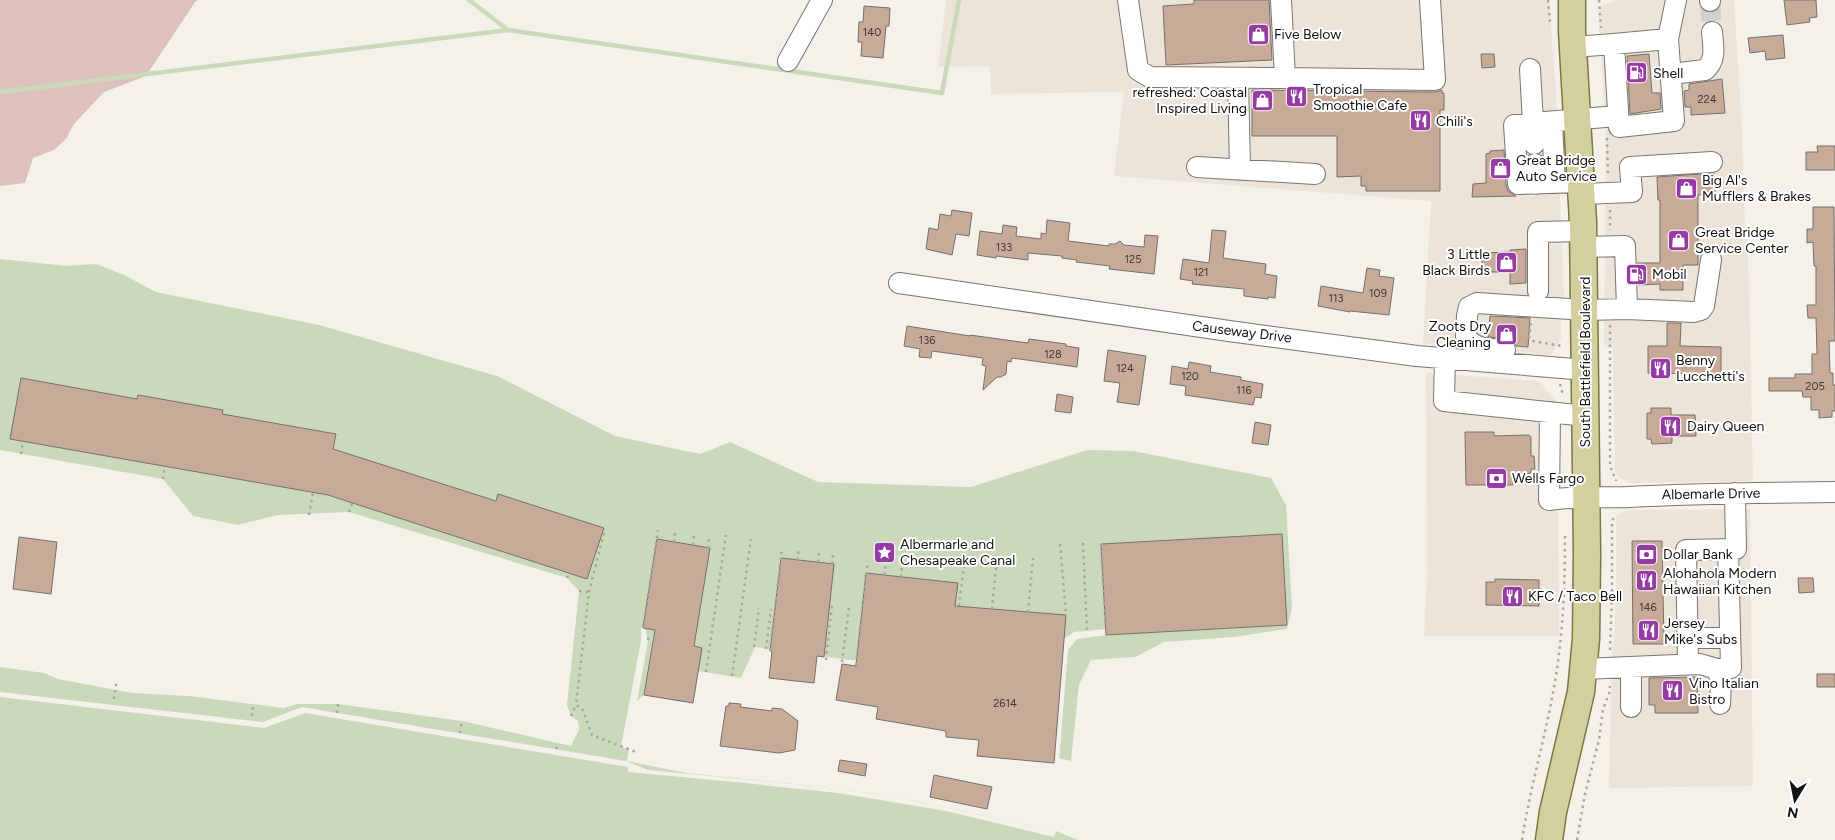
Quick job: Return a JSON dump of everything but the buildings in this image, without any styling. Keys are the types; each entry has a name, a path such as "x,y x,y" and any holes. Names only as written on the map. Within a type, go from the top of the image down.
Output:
{"main road":[{"name":"South Battlefield Boulevard","path":"1548,840 1581,692 1586,639 1584,239 1581,188 1565,121 1572,47 1572,0"}],"street":[{"path":"788,61 822,0"},
{"path":"1128,0 1138,70 1150,77 1435,80 1435,3"},
{"path":"1281,0 1285,78"},
{"path":"1614,44 1619,127 1674,122 1668,39 1676,0"},
{"path":"1671,74 1706,70 1710,66 1714,57 1712,32"},
{"path":"1572,47 1668,39"},
{"path":"1530,69 1534,144"},
{"path":"1238,78 1240,170"},
{"path":"1617,116 1514,125 1518,184 1546,183 1632,192 1630,167 1712,162"},
{"path":"1546,183 1565,121"},
{"path":"1534,164 1546,183"},
{"path":"1197,167 1315,174"},
{"path":"1535,299 1538,232 1625,246 1627,309"},
{"path":"1529,365 1527,353 1482,348 1471,343 1466,337 1469,308 1477,303 1535,299 1585,310 1627,309 1694,312 1701,310 1704,306 1711,260"},
{"name":"Causeway Drive","path":"899,283 1236,332 1445,358 1586,370"},
{"path":"1445,358 1444,401 1586,416"},
{"name":"Albemarle Drive","path":"1550,412 1549,500 1586,496 1835,492"},
{"path":"1688,664 1686,550 1736,549 1735,493"},
{"path":"1583,669 1688,664 1700,664 1717,669 1731,668 1728,549"},
{"path":"1687,638 1730,638"},
{"path":"1630,667 1631,707"},
{"path":"1717,669 1721,681 1720,704"}],"path":[{"path":"1548,0 1550,23"},
{"path":"1535,299 1529,337 1532,341 1562,346"},
{"path":"21,454 23,441"},
{"path":"163,479 165,466"},
{"path":"309,514 313,492"},
{"path":"349,512 352,503"},
{"path":"643,628 658,530"},
{"path":"571,716 576,704 589,592 604,533"},
{"path":"674,542 675,533"},
{"path":"693,545 694,535"},
{"path":"706,672 726,535"},
{"path":"708,548 709,538"},
{"path":"732,676 751,539"},
{"path":"1083,543 1087,631"},
{"path":"1060,544 1066,614"},
{"path":"1101,544 1106,629"},
{"path":"770,651 782,548"},
{"path":"797,560 799,550"},
{"path":"818,562 819,552"},
{"path":"832,564 833,555"},
{"path":"959,606 965,556"},
{"path":"992,609 997,557"},
{"path":"1028,612 1033,558"},
{"path":"856,666 868,562"},
{"path":"884,575 886,564"},
{"path":"901,577 902,566"},
{"path":"567,578 569,573"},
{"path":"579,591 589,592"},
{"path":"826,660 832,605"},
{"path":"842,662 849,606"},
{"path":"754,647 759,608"},
{"path":"766,649 771,609"},
{"path":"647,640 667,641"},
{"path":"114,699 116,684"},
{"path":"337,713 338,704"},
{"path":"576,704 582,708 592,735 636,752"},
{"path":"252,716 253,705"},
{"path":"460,733 462,721"},
{"path":"556,749 558,742"}],"shaded area":[{"path":"0,0 198,0 146,76 104,92 74,124 66,139 54,150 33,158 25,183 0,186"},
{"path":"946,0 1549,0 1556,90 1564,302 1561,302 1561,339 1551,355 1423,344 1431,201 1114,176 1124,92 991,94 990,66 938,67"},
{"path":"1616,0 1734,0 1749,279 1753,481 1630,483 1619,478 1615,471 1613,348 1604,347 1606,142 1598,7"},
{"name":"Albermarle and Chesapeake Canal","path":"0,259 67,266 99,265 124,275 156,292 319,325 497,376 615,436 700,454 730,442 818,482 971,487 1087,450 1133,451 1271,478 1286,505 1292,608 1287,629 1234,637 1164,642 1135,657 1091,660 1079,685 1071,761 949,732 953,674 755,647 741,678 698,671 693,703 644,695 637,701 627,761 686,773 891,796 1056,831 1078,840 0,840 0,667 44,673 58,679 132,693 189,696 284,708 297,704 338,704 462,721 571,746 579,730 578,721 571,716 567,705 579,591 567,578 349,512 278,515 238,525 193,516 163,479 0,450"},
{"path":"1426,373 1539,381 1558,403 1559,636 1424,636 1427,574"},
{"path":"1750,509 1753,786 1609,788 1612,646 1614,646 1616,592 1616,516 1623,511 1629,510"}],"pier":[{"path":"641,627 645,628 648,641 637,701 640,702 631,750 621,747 641,641"},
{"path":"1106,629 1106,635 1077,639 1068,650 1059,761 1054,760 1064,639 1074,632"},
{"path":"0,692 263,722 302,707 626,761 648,770 813,786 891,796 1056,831 1054,837 946,811 838,793 628,772 628,767 305,713 264,728 0,697"}],"waterway":[{"path":"469,0 508,30"},
{"path":"0,92 508,30 942,93 959,0"}],"tunnel":[{"path":"1710,1 1712,32"}],"place":[{"name":"Five Below","path":"1258,34"},
{"name":"Shell","path":"1637,73"},
{"name":"Tropical Smoothie Cafe","path":"1297,97"},
{"name":"refreshed: Coastal Inspired Living","path":"1263,100"},
{"name":"Chili's","path":"1420,121"},
{"name":"Great Bridge Auto Service","path":"1500,168"},
{"name":"Big Al's Mufflers & Brakes","path":"1686,188"},
{"name":"Great Bridge Service Center","path":"1679,240"},
{"name":"3 Little Black Birds","path":"1506,262"},
{"name":"Mobil","path":"1636,274"},
{"name":"Zoots Dry Cleaning","path":"1507,334"},
{"name":"Benny Lucchetti's","path":"1660,368"},
{"name":"Dairy Queen","path":"1671,426"},
{"name":"Wells Fargo","path":"1496,478"},
{"name":"Albermarle and Chesapeake Canal","path":"884,552"},
{"name":"Dollar Bank","path":"1647,554"},
{"name":"Alohahola Modern Hawaiian Kitchen","path":"1647,581"},
{"name":"KFC / Taco Bell","path":"1512,596"},
{"name":"Jersey Mike's Subs","path":"1648,631"},
{"name":"Vino Italian Bistro","path":"1673,691"}]}
